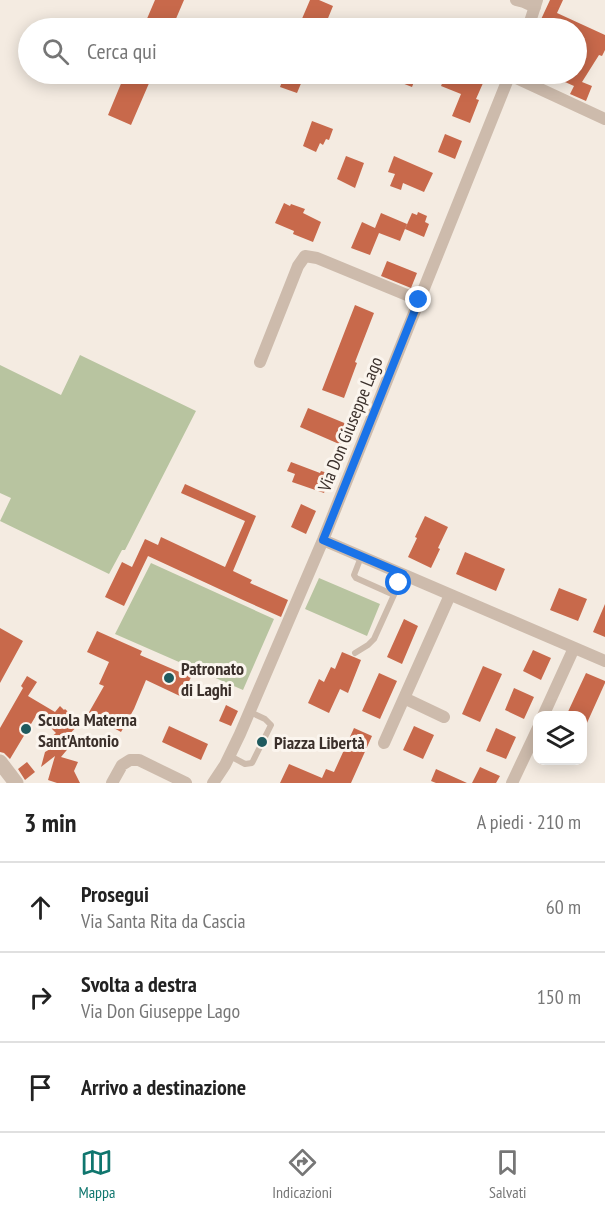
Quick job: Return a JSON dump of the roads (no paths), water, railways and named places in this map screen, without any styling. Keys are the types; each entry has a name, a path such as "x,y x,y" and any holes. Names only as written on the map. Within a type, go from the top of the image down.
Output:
{"street":[{"path":"516,0 536,3 531,18"},
{"name":"Via Don Giuseppe Lago","path":"213,783 229,756 249,712 323,540 506,84"},
{"path":"531,84 605,119"},
{"path":"260,362 298,266 305,256 317,258 419,300"},
{"path":"323,540 605,661"},
{"path":"384,743 450,595"},
{"path":"545,711 574,648"},
{"path":"404,698 444,717"},
{"path":"512,783 533,737"},
{"path":"112,783 122,765 130,760 139,760 186,783"},
{"path":"0,762 16,783"}],"lane":[{"path":"361,557 354,575 356,578 394,595"},
{"path":"355,653 374,639 403,574"},
{"path":"229,756 245,764 252,763 271,725 265,719 249,712"}],"place":[{"name":"Patronato di Laghi","path":"169,678"},
{"name":"Scuola Materna Sant'Antonio","path":"26,729"},
{"name":"Piazza Libertà","path":"262,742"}]}
